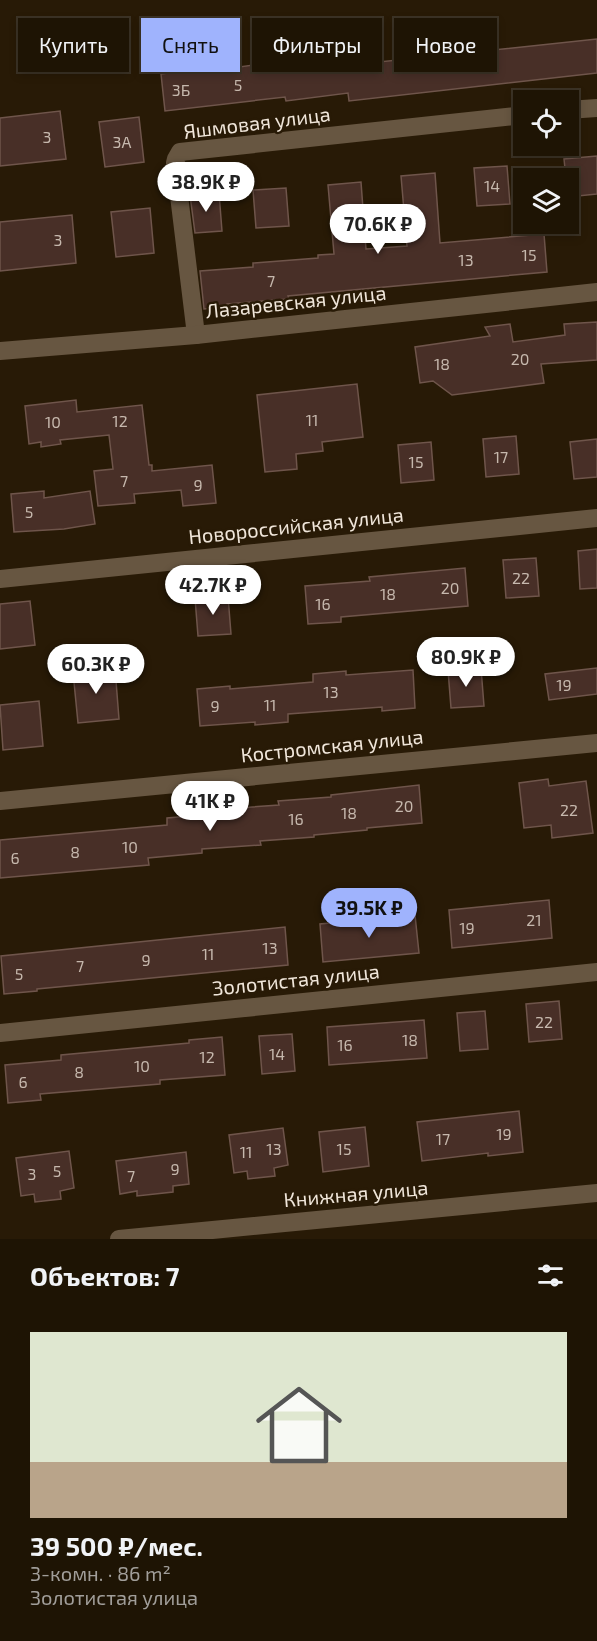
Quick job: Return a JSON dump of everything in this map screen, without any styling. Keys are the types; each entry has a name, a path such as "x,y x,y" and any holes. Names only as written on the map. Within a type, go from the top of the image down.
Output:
{"street":[{"path":"579,109 597,108"},
{"name":"Яшмовая улица","path":"196,336 175,163 180,152 513,116"},
{"name":"Лазаревская улица","path":"0,351 196,336 597,292"},
{"name":"Новороссийская улица","path":"0,579 597,518"},
{"name":"Костромская улица","path":"0,801 597,743"},
{"name":"Золотистая улица","path":"0,1033 597,972"},
{"name":"Книжная улица","path":"119,1239 597,1193"}],"building":[{"path":"597,39 597,73 349,101 348,93 286,101 285,97 165,111 161,74 240,72 240,67 252,65 252,72 382,72 382,62 394,60 394,72 497,72 497,50"},
{"path":"60,111 66,159 0,166 0,118"},
{"path":"139,117 144,162 105,167 99,122"},
{"path":"597,156 597,194 579,196 579,168 565,168 564,159"},
{"path":"507,166 510,204 477,206 474,168"},
{"path":"435,173 440,243 544,234 547,272 288,296 289,299 227,304 227,307 204,309 200,271 253,267 253,263 318,258 318,255 334,254 328,185 361,182 366,249 407,246 401,176"},
{"path":"286,188 289,226 256,228 253,190"},
{"path":"219,193 222,231 195,233 190,195"},
{"path":"150,208 154,253 116,257 111,212"},
{"path":"72,215 76,263 0,271 0,222"},
{"path":"597,322 597,360 541,364 544,383 452,395 433,381 420,383 415,347 490,336 485,327 510,324 513,342 565,335 564,324"},
{"path":"357,384 363,437 322,442 323,451 296,454 297,469 265,472 257,395"},
{"path":"76,400 77,412 142,405 149,465 152,465 152,471 212,465 216,503 183,506 181,490 134,494 135,503 98,506 94,471 113,469 109,435 60,440 61,444 41,447 41,442 29,444 25,406"},
{"path":"516,436 519,474 486,477 483,439"},
{"path":"597,439 597,477 574,479 570,442"},
{"path":"431,442 434,480 401,483 398,445"},
{"path":"44,491 44,498 90,491 95,524 64,529 14,532 11,494"},
{"path":"597,549 597,588 580,589 578,551"},
{"path":"536,558 539,596 506,598 503,560"},
{"path":"465,568 468,606 341,617 341,622 308,624 305,586 370,581 369,577"},
{"path":"228,596 231,634 198,636 195,598"},
{"path":"30,601 35,645 0,649 0,604"},
{"path":"115,668 119,719 78,723 73,672"},
{"path":"481,668 484,706 451,708 448,670"},
{"path":"597,668 597,694 549,700 545,674"},
{"path":"413,670 415,708 382,711 382,707 288,714 288,722 200,726 197,689 230,686 230,689 313,682 313,674 346,671 346,675"},
{"path":"39,701 43,746 3,750 0,705"},
{"path":"548,779 549,786 586,781 593,833 552,838 551,825 524,828 519,783"},
{"path":"419,785 422,823 367,828 367,830 314,835 314,837 260,841 261,845 202,849 202,853 148,858 149,865 0,878 0,840 167,825 167,818 225,813 225,809 279,805 278,801 331,797 331,795"},
{"path":"549,900 552,938 452,948 449,910"},
{"path":"415,915 419,953 323,962 320,924"},
{"path":"285,927 288,965 4,994 1,956"},
{"path":"559,1001 562,1039 529,1042 526,1004"},
{"path":"485,1011 488,1049 460,1051 457,1013"},
{"path":"424,1020 427,1058 329,1065 327,1027"},
{"path":"292,1034 295,1071 262,1074 259,1036"},
{"path":"222,1037 225,1075 160,1080 160,1084 40,1094 41,1100 8,1103 5,1065 61,1060 61,1055 189,1043 189,1040"},
{"path":"519,1111 523,1152 488,1156 488,1153 422,1161 417,1122"},
{"path":"365,1127 369,1166 323,1172 319,1132"},
{"path":"283,1128 288,1165 274,1168 275,1176 248,1179 247,1171 234,1173 229,1135"},
{"path":"69,1151 74,1188 60,1191 61,1199 35,1202 34,1194 21,1196 16,1158"},
{"path":"186,1152 189,1184 173,1186 173,1192 137,1196 137,1191 120,1194 116,1161"}]}
